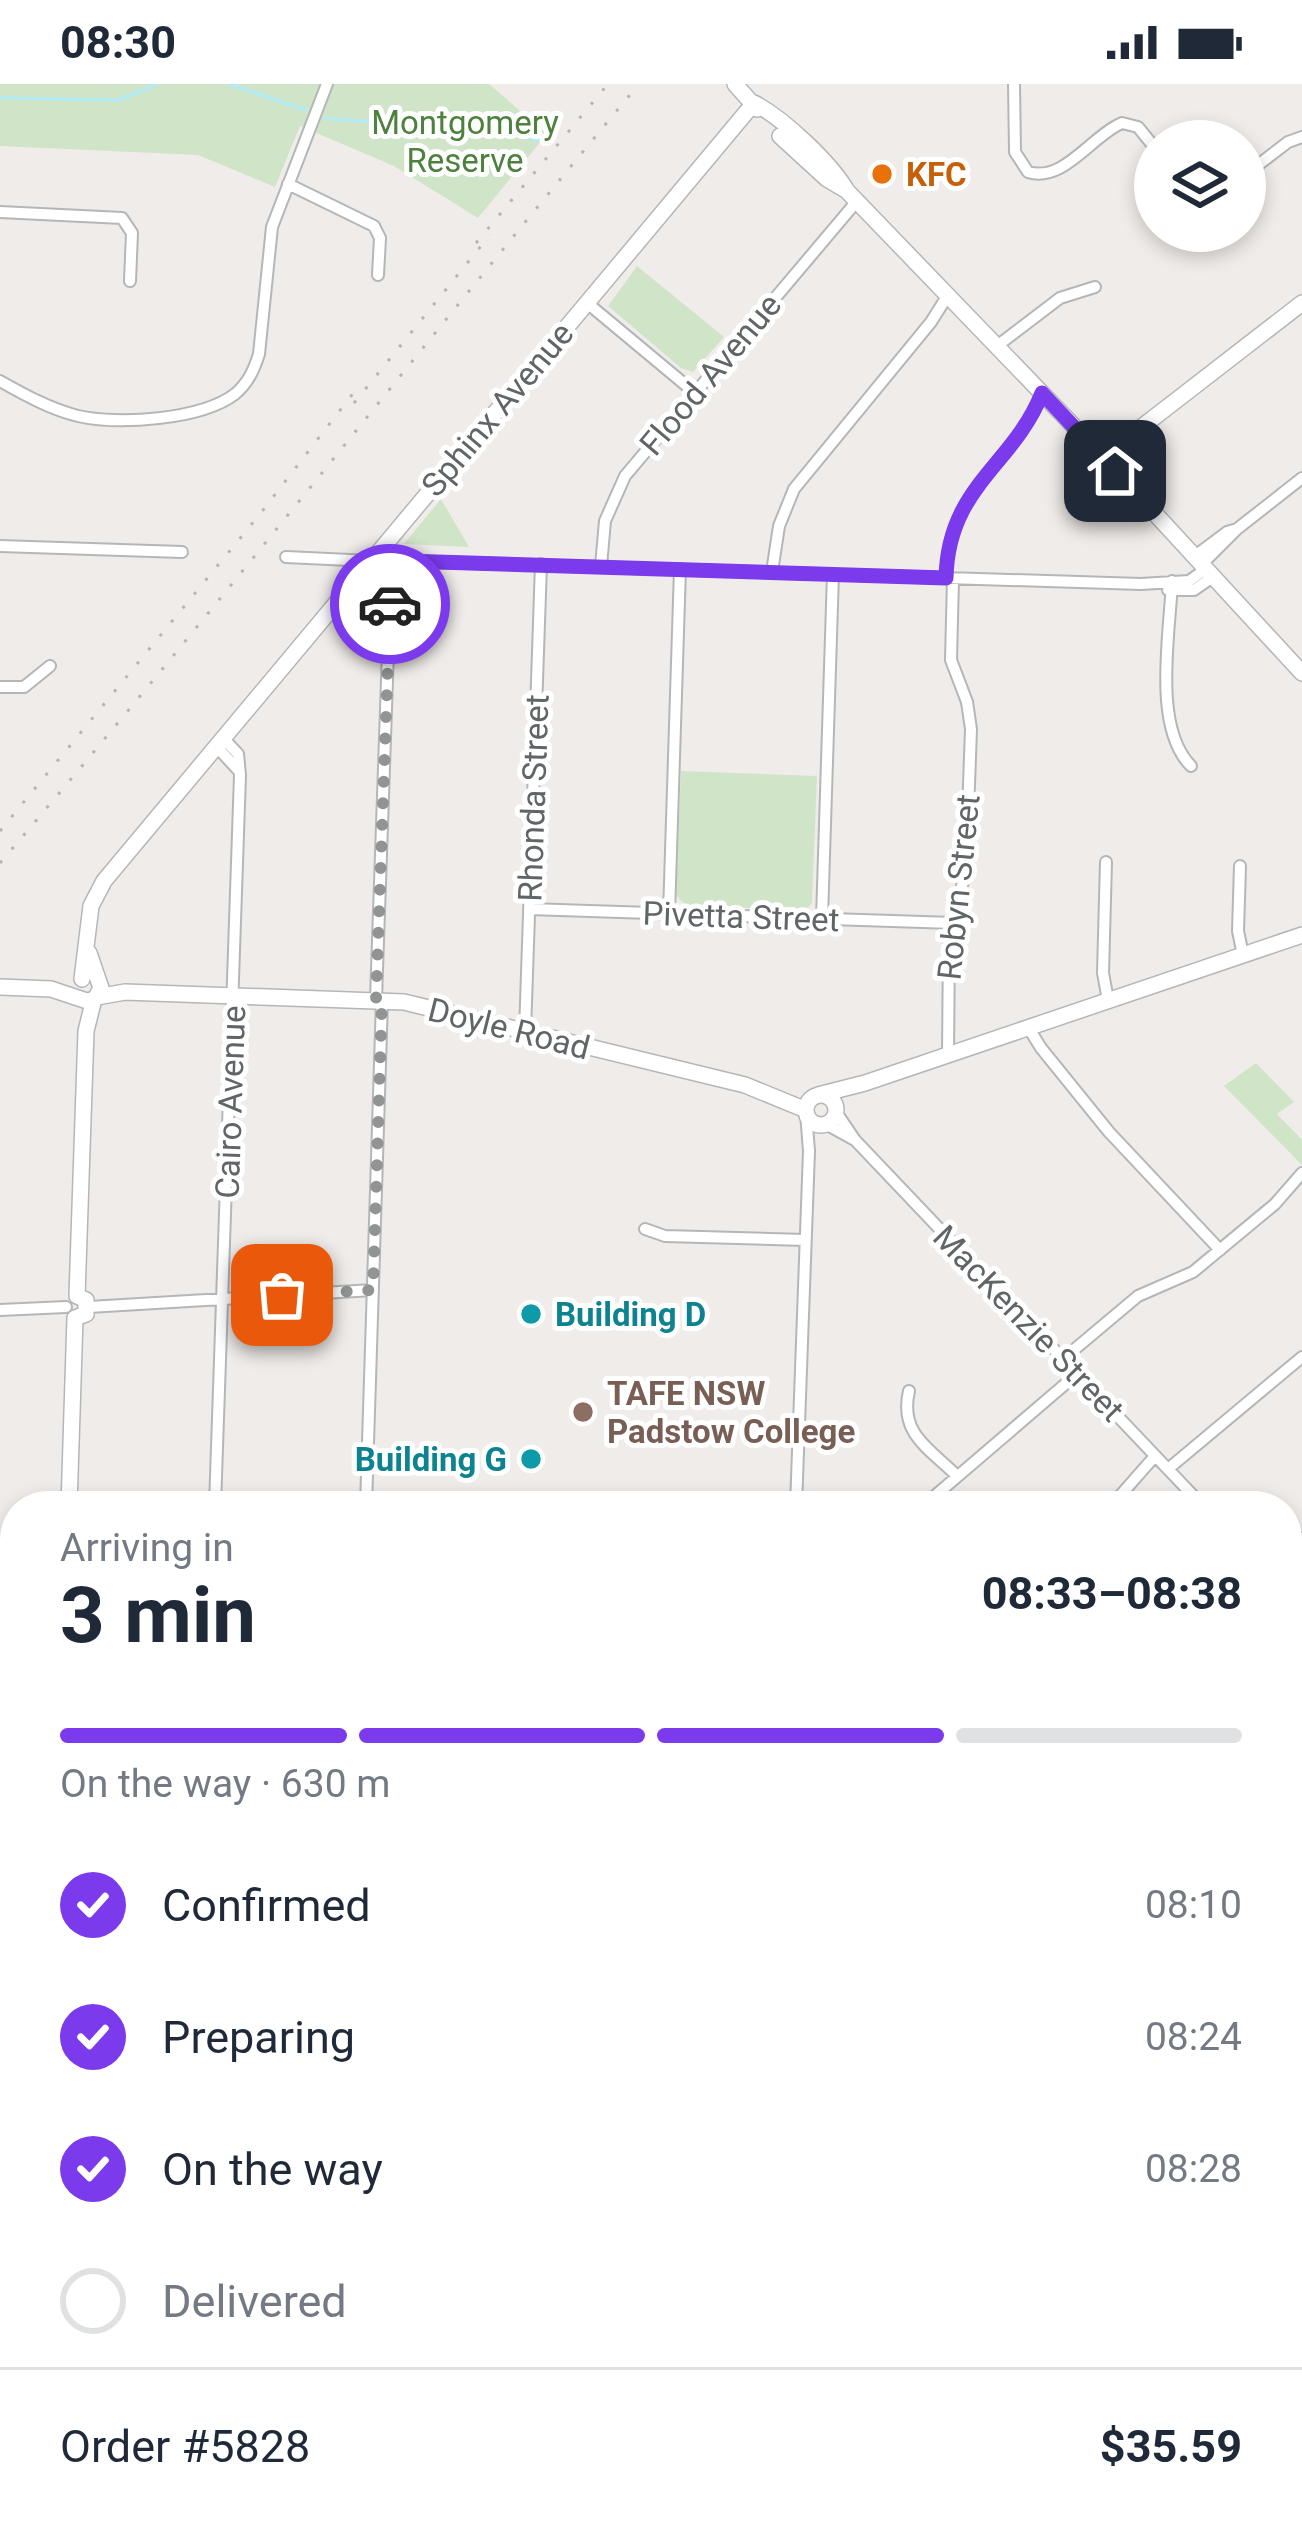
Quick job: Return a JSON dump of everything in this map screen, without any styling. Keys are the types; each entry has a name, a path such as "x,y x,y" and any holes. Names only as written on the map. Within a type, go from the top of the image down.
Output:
{"street":[{"path":"735,84 788,144 852,196 952,299 1302,672"},
{"path":"1014,84 1015,152 1028,172 1041,176 1055,172 1122,123 1134,126"},
{"path":"0,381 60,411 107,420 177,413 214,405 233,395 252,374 259,354 270,241 327,92"},
{"name":"Sphinx Avenue","path":"89,989 91,906 99,886 754,104"},
{"path":"1266,159 1302,137"},
{"path":"288,184 374,226 380,238 378,274"},
{"name":"Flood Avenue","path":"601,566 604,521 618,487 852,196"},
{"path":"0,212 122,218 132,233 130,281"},
{"path":"997,346 1060,298 1096,287"},
{"path":"775,572 782,514 794,489 952,299"},
{"path":"586,302 694,392"},
{"path":"1103,458 1302,303"},
{"name":"Robyn Street","path":"948,1054 948,967 952,923 966,868 971,729 952,660 951,546 966,498 1048,399"},
{"path":"286,556 377,553 390,565 541,564 1141,584 1194,590 1204,566 1237,529 1302,478"},
{"path":"0,546 182,552"},
{"path":"366,1491 390,593 398,563"},
{"name":"Rhonda Street","path":"525,1032 541,564"},
{"path":"668,914 680,569"},
{"path":"822,918 833,574"},
{"path":"1172,586 1167,719 1178,751 1191,766"},
{"path":"0,687 32,684 50,666"},
{"name":"Cairo Avenue","path":"216,1491 239,771 220,742"},
{"path":"1106,862 1103,973 1108,1000"},
{"path":"1240,866 1238,931 1243,955"},
{"name":"Pivetta Street","path":"529,909 952,923"},
{"path":"810,1104 1302,934"},
{"name":"Doyle Road","path":"0,987 379,1000 810,1104"},
{"path":"71,1491 89,989"},
{"path":"1028,1027 1108,1132 1220,1250"},
{"path":"808,1151 830,1117 865,1083"},
{"path":"810,1104 830,1097 830,1117"},
{"path":"810,1104 812,1122 830,1117"},
{"path":"797,1491 810,1104"},
{"name":"MacKenzie Street","path":"830,1117 1189,1491"},
{"path":"1063,1358 1138,1295 1187,1277 1275,1204 1302,1173"},
{"path":"645,1229 664,1236 805,1240"},
{"path":"0,1310 373,1290"},
{"path":"1168,1469 1302,1357"},
{"path":"940,1491 1077,1374"},
{"path":"909,1390 908,1426 957,1476"},
{"path":"1124,1491 1155,1456"}],"green space":[{"name":"Montgomery Reserve","path":"0,84 489,84 547,134 478,218 394,166 300,126 275,187 198,155 0,146"},
{"path":"637,266 724,337 693,372 681,368 608,306"},
{"path":"441,499 469,547 404,544"},
{"path":"681,771 817,776 812,903 805,910 686,906 676,895"},
{"path":"1256,1063 1294,1102 1277,1114 1302,1140 1302,1165 1224,1086"}],"waterway":[{"path":"0,98 119,100 157,84"},
{"path":"229,84 306,110"},
{"path":"325,118 519,135 545,142"}],"railway":[{"path":"476,243 608,84"},
{"path":"0,863 639,84"},
{"path":"354,403 490,235"},
{"path":"0,831 358,387"}],"way so far":[{"path":"282,1295 373,1290 382,1000 376,999 390,604"}],"place":[{"name":"KFC","path":"882,174"},
{"name":"Building D","path":"531,1314"},
{"name":"TAFE NSW Padstow College","path":"583,1412"},
{"name":"Building G","path":"531,1459"}],"route":[{"path":"390,604 392,574 404,561 946,578 947,557 966,498 1025,424 1042,393 1115,471"}]}
